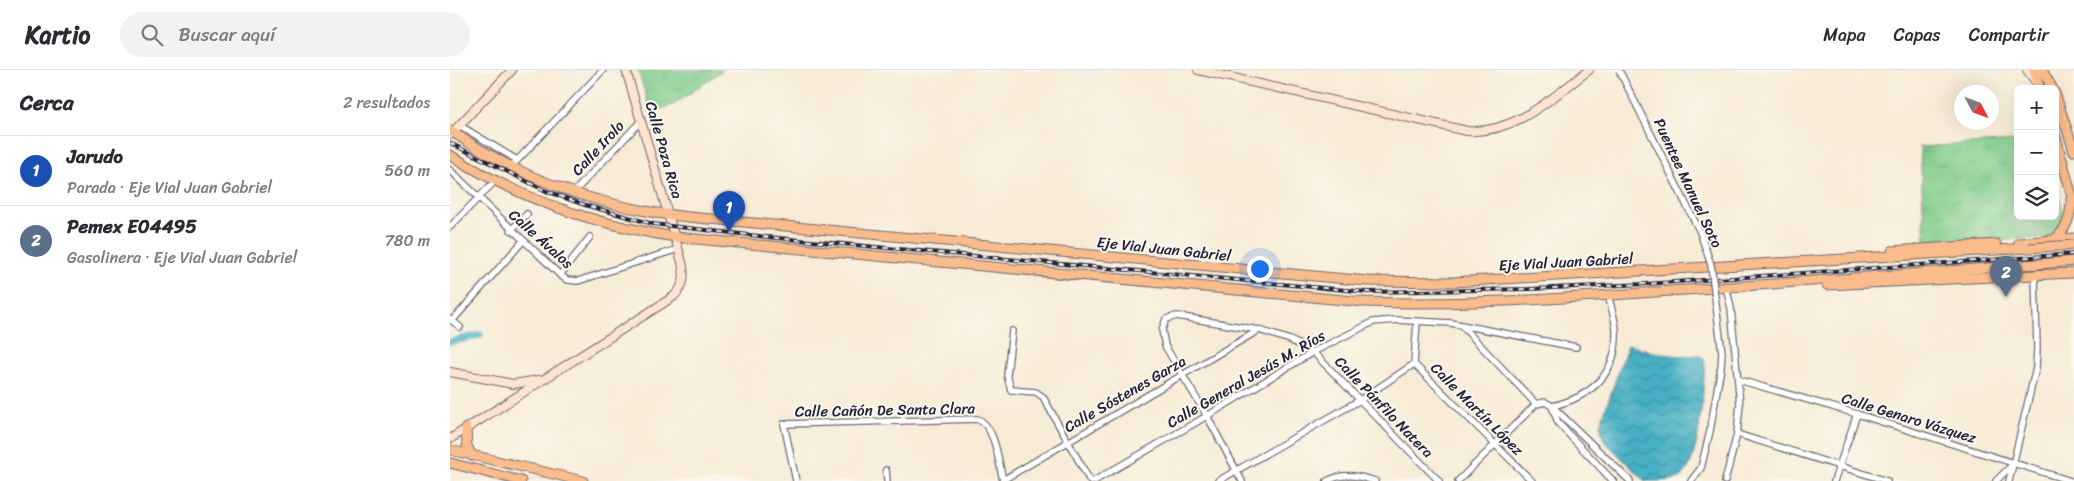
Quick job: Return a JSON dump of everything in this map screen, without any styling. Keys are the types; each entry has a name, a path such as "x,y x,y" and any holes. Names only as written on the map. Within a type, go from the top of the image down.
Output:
{"main road":[{"path":"451,132 512,70"},
{"name":"Calle Poza Rica","path":"450,439 677,293 683,285 684,272 675,237 626,70"},
{"path":"1198,70 1467,131 1481,132 1498,128 1534,111 1589,70"},
{"path":"2027,70 2038,85"},
{"path":"2034,70 2039,85"},
{"path":"2042,70 2051,85"},
{"path":"2047,70 2052,85"},
{"path":"2059,114 2074,151"},
{"name":"Eje Vial Juan Gabriel","path":"451,132 574,192 620,206 668,215 1368,281 1453,282 1824,261 2028,248 2073,243"},
{"path":"2059,147 2074,204"},
{"path":"450,155 495,181 533,199 590,220 675,237 1364,302 1455,303 1608,296 1726,287 2074,262 2070,275 2035,275 1842,285 1799,282"},
{"path":"2065,166 2074,163"},
{"path":"2053,241 2062,233 2069,220 2071,193"},
{"path":"1824,261 1862,253 2053,241 2073,243"},
{"path":"450,372 513,384 544,380"},
{"path":"466,428 466,446 472,456"},
{"path":"450,450 583,481"},
{"path":"450,463 521,481"}],"street":[{"path":"459,125 514,163 603,70"},
{"name":"Puentee Manuel Soto","path":"1618,70 1700,232 1708,253 1722,353 1721,368 1710,431 1701,468 1691,481"},
{"name":"Calle Irolo","path":"574,192 641,121"},
{"name":"Calle Ávalos","path":"450,170 511,230 567,280 578,282 678,249"},
{"path":"450,227 495,181"},
{"path":"511,230 526,214"},
{"path":"560,275 590,237"},
{"path":"460,327 451,320 523,241"},
{"path":"2009,481 2036,368 2035,275"},
{"path":"1725,481 1738,434 1740,404 1731,308 1726,287"},
{"path":"1552,406 1571,402 1581,396 1607,373 1613,360 1616,330 1608,296"},
{"name":"Calle Pánfilo Natera","path":"1182,375 1162,338 1163,324 1166,319 1177,316 1259,330 1290,340 1313,352 1439,481"},
{"name":"Calle General Jesús M. Ríos","path":"1094,481 1313,352 1373,322 1388,320 1461,325 1576,347"},
{"name":"Calle Martín López","path":"1417,322 1414,364 1532,481"},
{"path":"1461,325 1536,404"},
{"name":"Calle Sóstenes Garza","path":"1003,481 1067,441 1259,330"},
{"path":"1012,331 1007,375 1011,390 1036,392 1043,397 1090,481"},
{"path":"1218,481 1360,400 1414,364"},
{"path":"1182,375 1207,416 1242,481"},
{"name":"Calle Genaro Vázquez","path":"1739,380 1856,414 2071,481"},
{"path":"1458,481 1536,404 1545,402 1552,406 1630,481"},
{"path":"1552,406 1558,423 1613,481"},
{"path":"1834,481 1856,414"},
{"name":"Calle Cañón De Santa Clara","path":"796,481 784,424 977,419 986,424 991,432 1003,481"},
{"path":"1738,434 1887,481"},
{"path":"1996,481 2014,463"},
{"path":"886,470 887,481"},
{"path":"1327,481 1344,475 1356,475 1375,481"}],"green space":[{"path":"638,70 723,70 673,105 651,112"},
{"path":"2014,141 2014,220 2059,220 2059,196 2063,210 2062,221 2048,238 1925,244 1920,147"}],"water":[{"path":"1628,344 1663,354 1680,356 1699,355 1704,359 1701,410 1696,443 1687,470 1680,478 1645,481 1604,441 1600,425"}],"waterway":[{"path":"450,342 480,335"}],"railway":[{"path":"450,143 546,191 585,205 653,224 767,237 1367,292 1529,289 1646,284 2074,254"}],"place":[{"name":"Jarudo","path":"729,232"},
{"name":"Pemex E04495","path":"2006,297"}]}
